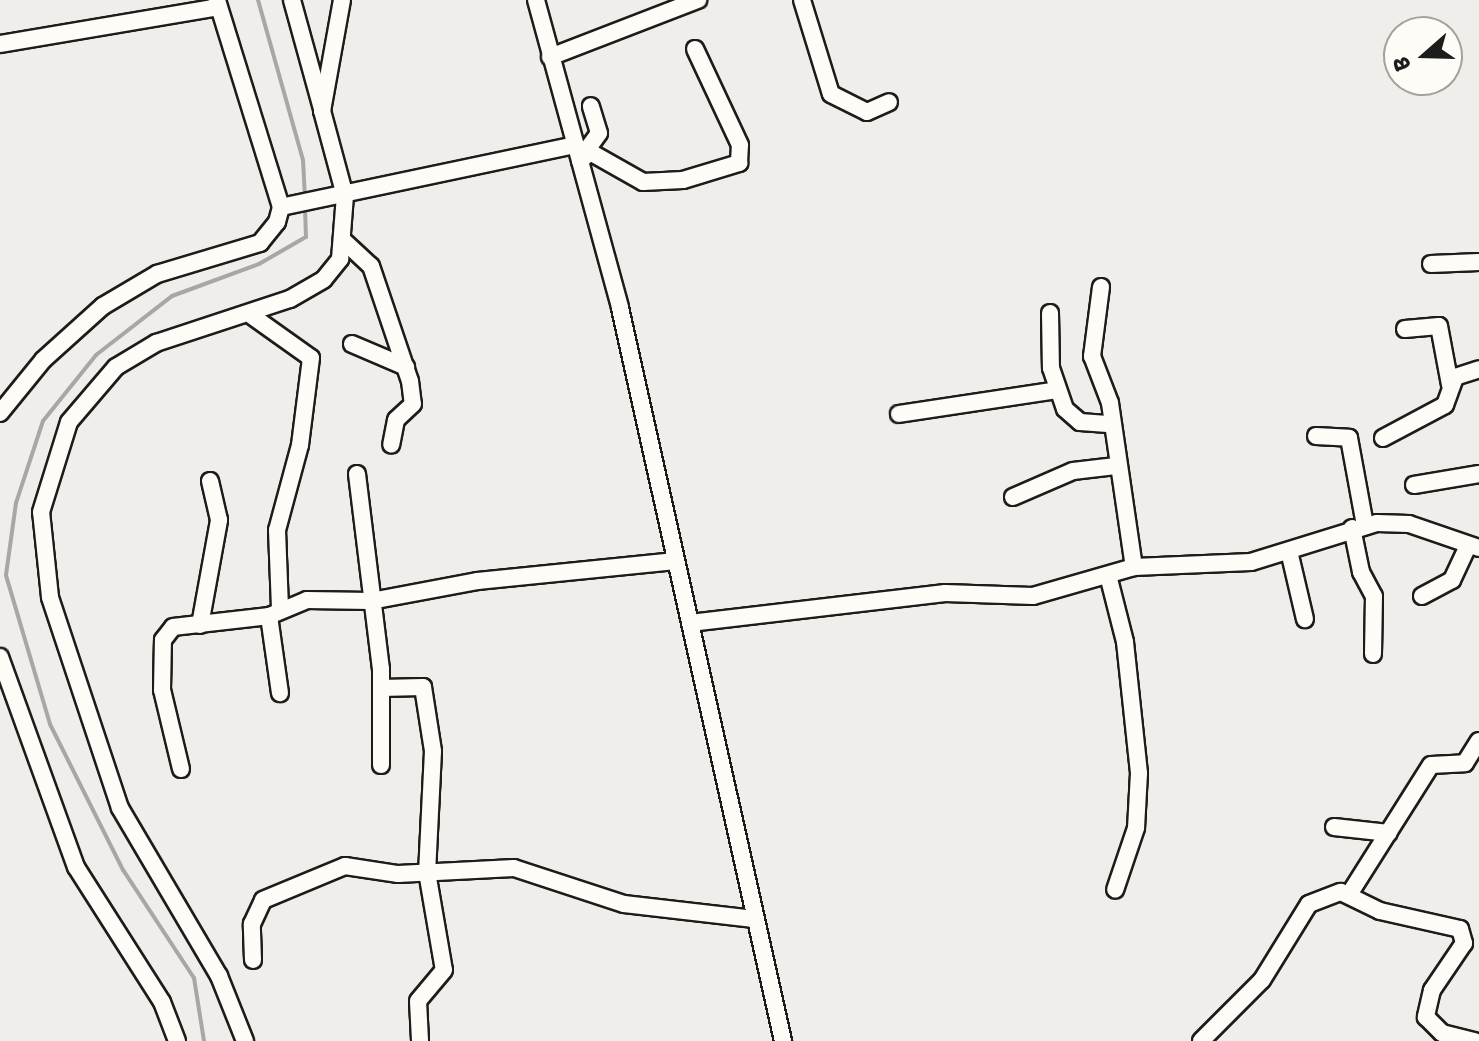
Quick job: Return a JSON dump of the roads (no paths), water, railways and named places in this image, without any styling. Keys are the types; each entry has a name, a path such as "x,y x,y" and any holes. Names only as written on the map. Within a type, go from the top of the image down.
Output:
{"street":[{"path":"245,1041 219,976 120,808 50,597 40,540 44,492 60,441 116,367 156,343 252,316 324,279 345,242 341,197 292,0"},
{"path":"322,111 342,0"},
{"path":"536,0 550,57 581,152 783,1041"},
{"path":"550,57 698,0"},
{"path":"802,0 831,94 867,112 889,102"},
{"path":"0,44 218,3 284,206"},
{"path":"581,152 636,182 683,180 739,163 740,145 695,49"},
{"path":"0,413 43,360 103,306 157,274 260,243 284,206 581,152 599,133 591,106"},
{"path":"345,242 371,266 406,367 413,404 396,420 391,445"},
{"path":"1431,264 1479,262"},
{"path":"1101,287 1092,356 1111,424 1134,567"},
{"path":"1050,313 1057,390 1072,418 1111,424"},
{"path":"252,316 311,358 300,445 277,530 275,612 280,693"},
{"path":"1383,438 1445,405 1450,385 1439,326 1405,329"},
{"path":"352,344 406,367"},
{"path":"1450,385 1479,369"},
{"path":"899,414 1057,390"},
{"path":"1316,436 1349,438 1359,526 1376,604 1373,654"},
{"path":"1013,497 1073,471 1116,466"},
{"path":"357,474 381,688 381,765"},
{"path":"1414,485 1479,474"},
{"path":"200,625 219,520 210,481"},
{"path":"690,623 945,593 1018,598 1109,579 1134,567 1230,565 1289,551 1359,526 1409,524 1473,548 1452,580 1422,596"},
{"path":"1289,551 1305,619"},
{"path":"181,769 162,690 163,640 173,627 275,612 317,599 371,601 478,581 675,561"},
{"path":"1109,579 1125,642 1139,773 1136,828 1115,890"},
{"path":"0,657 76,867 162,1002 177,1041"},
{"path":"381,688 424,689 433,761 427,872 444,970 418,1001 420,1041"},
{"path":"1201,1041 1262,980 1309,904 1350,893 1434,762 1461,765 1479,741"},
{"path":"1334,827 1389,833"},
{"path":"253,960 255,913 276,890 345,866 427,872 514,868 624,904 754,919"},
{"path":"1350,893 1380,911 1460,929 1464,943 1432,990 1426,1017 1442,1033 1475,1041"}],"waterway":[{"path":"258,0 303,160 305,197"},
{"path":"204,1041 194,978 123,870 50,724 6,575 16,503 43,421 96,355 172,296 259,264 306,237 305,206"}]}
